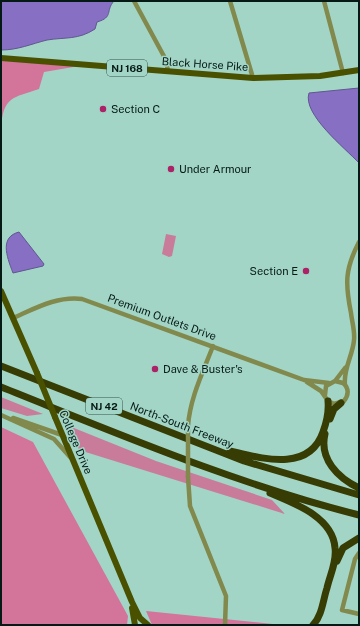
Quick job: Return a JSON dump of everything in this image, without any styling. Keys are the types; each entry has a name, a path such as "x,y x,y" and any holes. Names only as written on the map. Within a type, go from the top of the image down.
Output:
{"highway":[{"name":"North-South Freeway","path":"1,366 244,461 359,495"},
{"name":"NJ 42","path":"1,387 156,450 239,479 359,516"},
{"path":"208,446 274,460 288,460 302,456 312,450 322,436 328,415 326,398"},
{"path":"341,403 331,414 326,428 323,442 324,453 330,465 339,475 359,488"},
{"path":"239,479 303,508 320,520 332,536 336,549 334,561 319,616 313,625"},
{"path":"321,625 321,619 340,554 350,542 359,538"}],"main road":[{"name":"Black Horse Pike","path":"1,58 253,78 299,77 359,70"},
{"name":"College Drive","path":"1,291 37,373 132,602 140,618 148,625"},
{"name":"College Drive","path":"132,602 135,625"}],"street":[{"path":"134,1 166,60 168,71"},
{"path":"230,1 253,78"},
{"path":"324,1 343,72"},
{"path":"350,358 342,373 335,381 329,383 325,388 326,398 334,404 341,403 348,395 345,385 345,377 350,358 354,334 346,278 350,261 359,242"},
{"name":"Premium Outlets Drive","path":"12,318 54,300 69,298 82,299 304,380 320,390 326,398"},
{"path":"213,346 189,412 188,477 190,506 226,596 225,625"},
{"name":"Premium Outlets Drive","path":"304,380 329,383"},
{"path":"335,381 345,385"},
{"path":"1,415 62,435"},
{"path":"1,415 54,439 74,463"},
{"path":"359,553 355,560 342,610 359,614"}],"shaded area":[{"path":"1,1 114,1 106,18 97,22 95,29 89,33 72,38 47,40 19,48 1,50"},
{"path":"1,58 85,65 44,72 39,89 22,94 7,104 2,118 1,129"},
{"path":"359,88 359,163 335,140 318,120 312,111 309,101 309,93"},
{"path":"19,232 44,264 43,266 13,273 8,260 6,248 9,238 13,234"},
{"path":"166,234 176,236 172,256 169,257 162,254"},
{"path":"1,397 43,414 27,416 1,408"},
{"path":"69,426 156,461 272,500 285,514 79,450"},
{"path":"1,427 33,442 128,616 127,625 1,625"},
{"path":"146,611 282,625 152,625"}],"place":[{"name":"Section C","path":"103,109"},
{"name":"Under Armour","path":"171,169"},
{"name":"Section E","path":"306,271"},
{"name":"Dave & Buster's","path":"155,369"}]}
